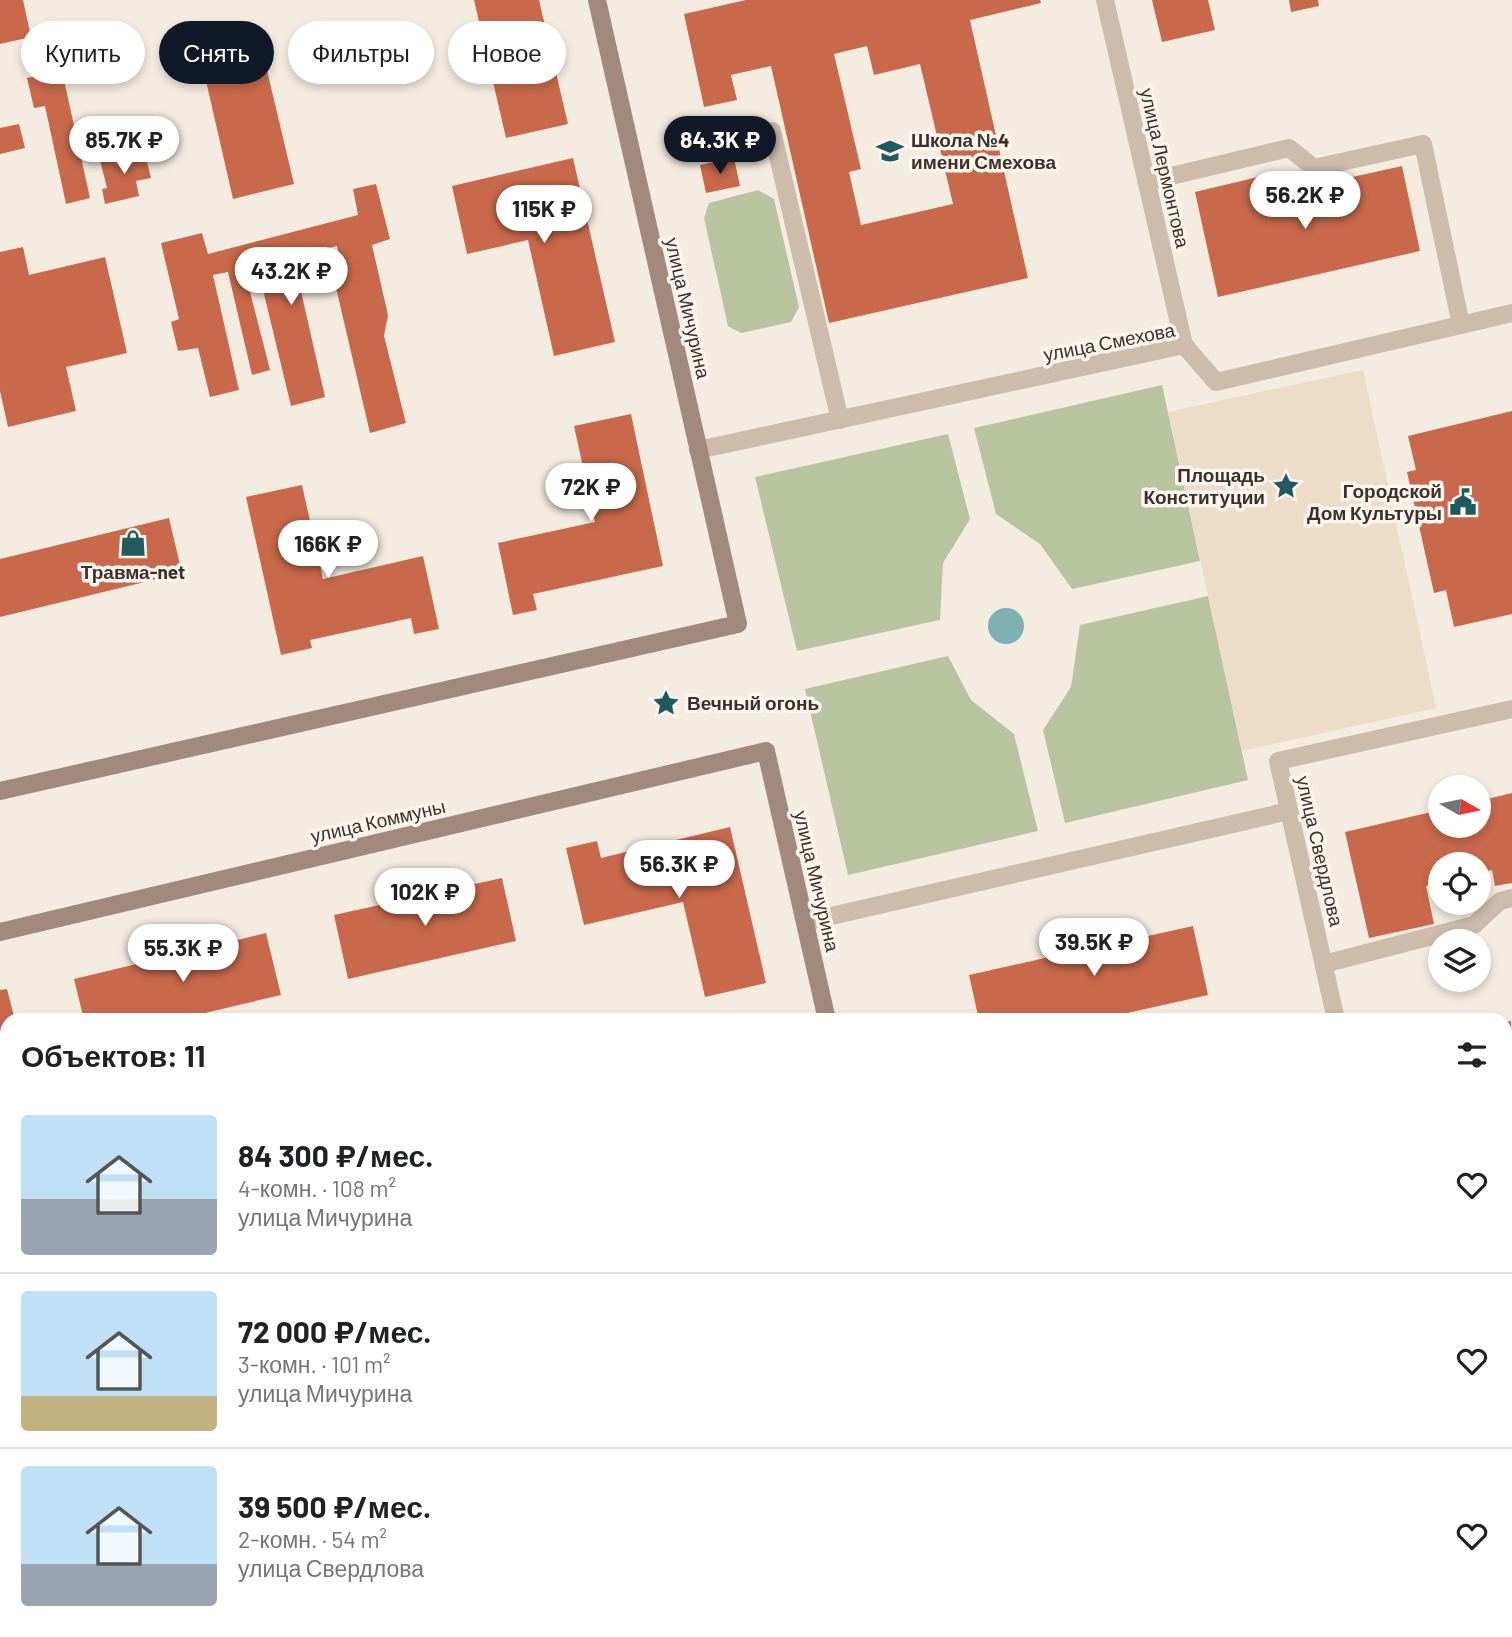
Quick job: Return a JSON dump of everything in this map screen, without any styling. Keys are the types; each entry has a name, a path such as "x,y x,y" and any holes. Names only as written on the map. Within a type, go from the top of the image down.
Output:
{"street":[{"name":"улица Мичурина","path":"0,790 738,624 597,0"},
{"name":"улица Лермонтова","path":"1105,0 1184,345"},
{"path":"772,131 840,420"},
{"path":"1146,182 1289,148 1314,168 1423,144 1461,325"},
{"name":"улица Смехова","path":"698,450 1184,345 1216,382 1512,313"},
{"name":"улица Свердлова","path":"1334,1013 1278,761 1512,709"},
{"name":"улица Мичурина","path":"766,751 826,1013"},
{"name":"улица Коммуны","path":"0,932 766,751"},
{"path":"806,922 1289,811"},
{"path":"1324,964 1474,925 1500,901 1512,898"}],"green space":[{"path":"758,190 774,199 799,307 791,322 741,333 728,326 704,218 709,203"},
{"path":"1162,385 1200,561 1072,589 1040,544 996,514 974,428"},
{"path":"948,434 970,519 943,563 940,620 797,651 755,477"},
{"path":"1208,596 1248,780 1065,823 1043,730 1071,687 1080,625"},
{"path":"948,656 971,700 1014,734 1038,831 848,875 805,689"}],"shaded area":[{"name":"Площадь Конституции","path":"1363,370 1436,708 1242,751 1168,412"}],"water":[{"path":"1006,608 1019,613 1024,626 1019,639 1006,644 993,639 988,626 993,613"}],"building":[{"path":"0,0 23,0 28,21 21,21 21,39 0,44"},
{"path":"474,0 539,0 544,21 479,21"},
{"path":"746,0 1040,0 1041,3 970,20 1028,278 829,323 771,66 731,75 737,100 704,107 684,14","holes":["867,46 874,75 920,64 953,204 861,225 849,172 861,169 834,54"]},
{"path":"1152,0 1208,0 1215,30 1162,42"},
{"path":"1289,0 1318,0 1319,6 1291,12"},
{"path":"28,84 65,84 90,198 66,204 45,106 34,108"},
{"path":"207,84 270,84 294,184 233,199"},
{"path":"493,84 559,84 568,124 506,138"},
{"path":"19,124 25,148 0,154 0,128"},
{"path":"144,150 151,178 136,181 139,196 105,204 102,189 107,188 100,160"},
{"path":"573,158 615,342 554,356 528,240 467,254 452,186"},
{"path":"734,158 740,186 706,193 700,165"},
{"path":"1402,166 1420,251 1218,297 1195,192 1258,177 1266,214 1333,199 1330,182"},
{"path":"376,184 390,239 372,245 388,315 384,336 406,423 370,433 333,275 343,272 337,246 305,253 310,275 298,278 325,397 291,406 259,273 246,276 270,370 252,375 228,272 213,275 239,390 210,397 198,348 178,351 171,322 179,319 161,243 202,233 208,254 358,215 353,189"},
{"path":"23,247 29,275 105,257 127,353 66,367 76,411 8,427 0,391 0,252"},
{"name":"Городской Дом Культуры","path":"1512,411 1512,614 1454,627 1446,590 1434,593 1407,472 1416,470 1408,436"},
{"path":"631,414 663,566 533,594 537,610 513,615 498,543 595,522 574,426"},
{"path":"302,485 323,579 423,556 439,629 414,634 411,618 310,640 312,648 281,655 246,497"},
{"path":"169,518 182,573 0,617 0,559"},
{"path":"1512,793 1512,883 1495,886 1491,870 1491,852 1428,852 1428,915 1432,915 1434,924 1369,938 1345,832 1428,813 1428,838 1491,838 1491,798"},
{"path":"730,827 766,983 705,997 683,902 584,925 566,848 597,841 601,858"},
{"path":"502,878 516,941 348,979 334,915"},
{"path":"1108,926 1112,944 1193,926 1208,995 1127,1013 977,1013 969,975 1045,958 1042,941"},
{"path":"266,933 281,995 205,1013 82,1013 74,979"},
{"path":"7,989 13,1013 0,1013 0,990"}],"place":[{"name":"Школа №4 имени Смехова","path":"890,151"},
{"name":"Площадь Конституции","path":"1286,486"},
{"name":"Городской Дом Культуры","path":"1463,502"},
{"name":"Травма-net","path":"133,543"},
{"name":"Вечный огонь","path":"666,703"}]}
